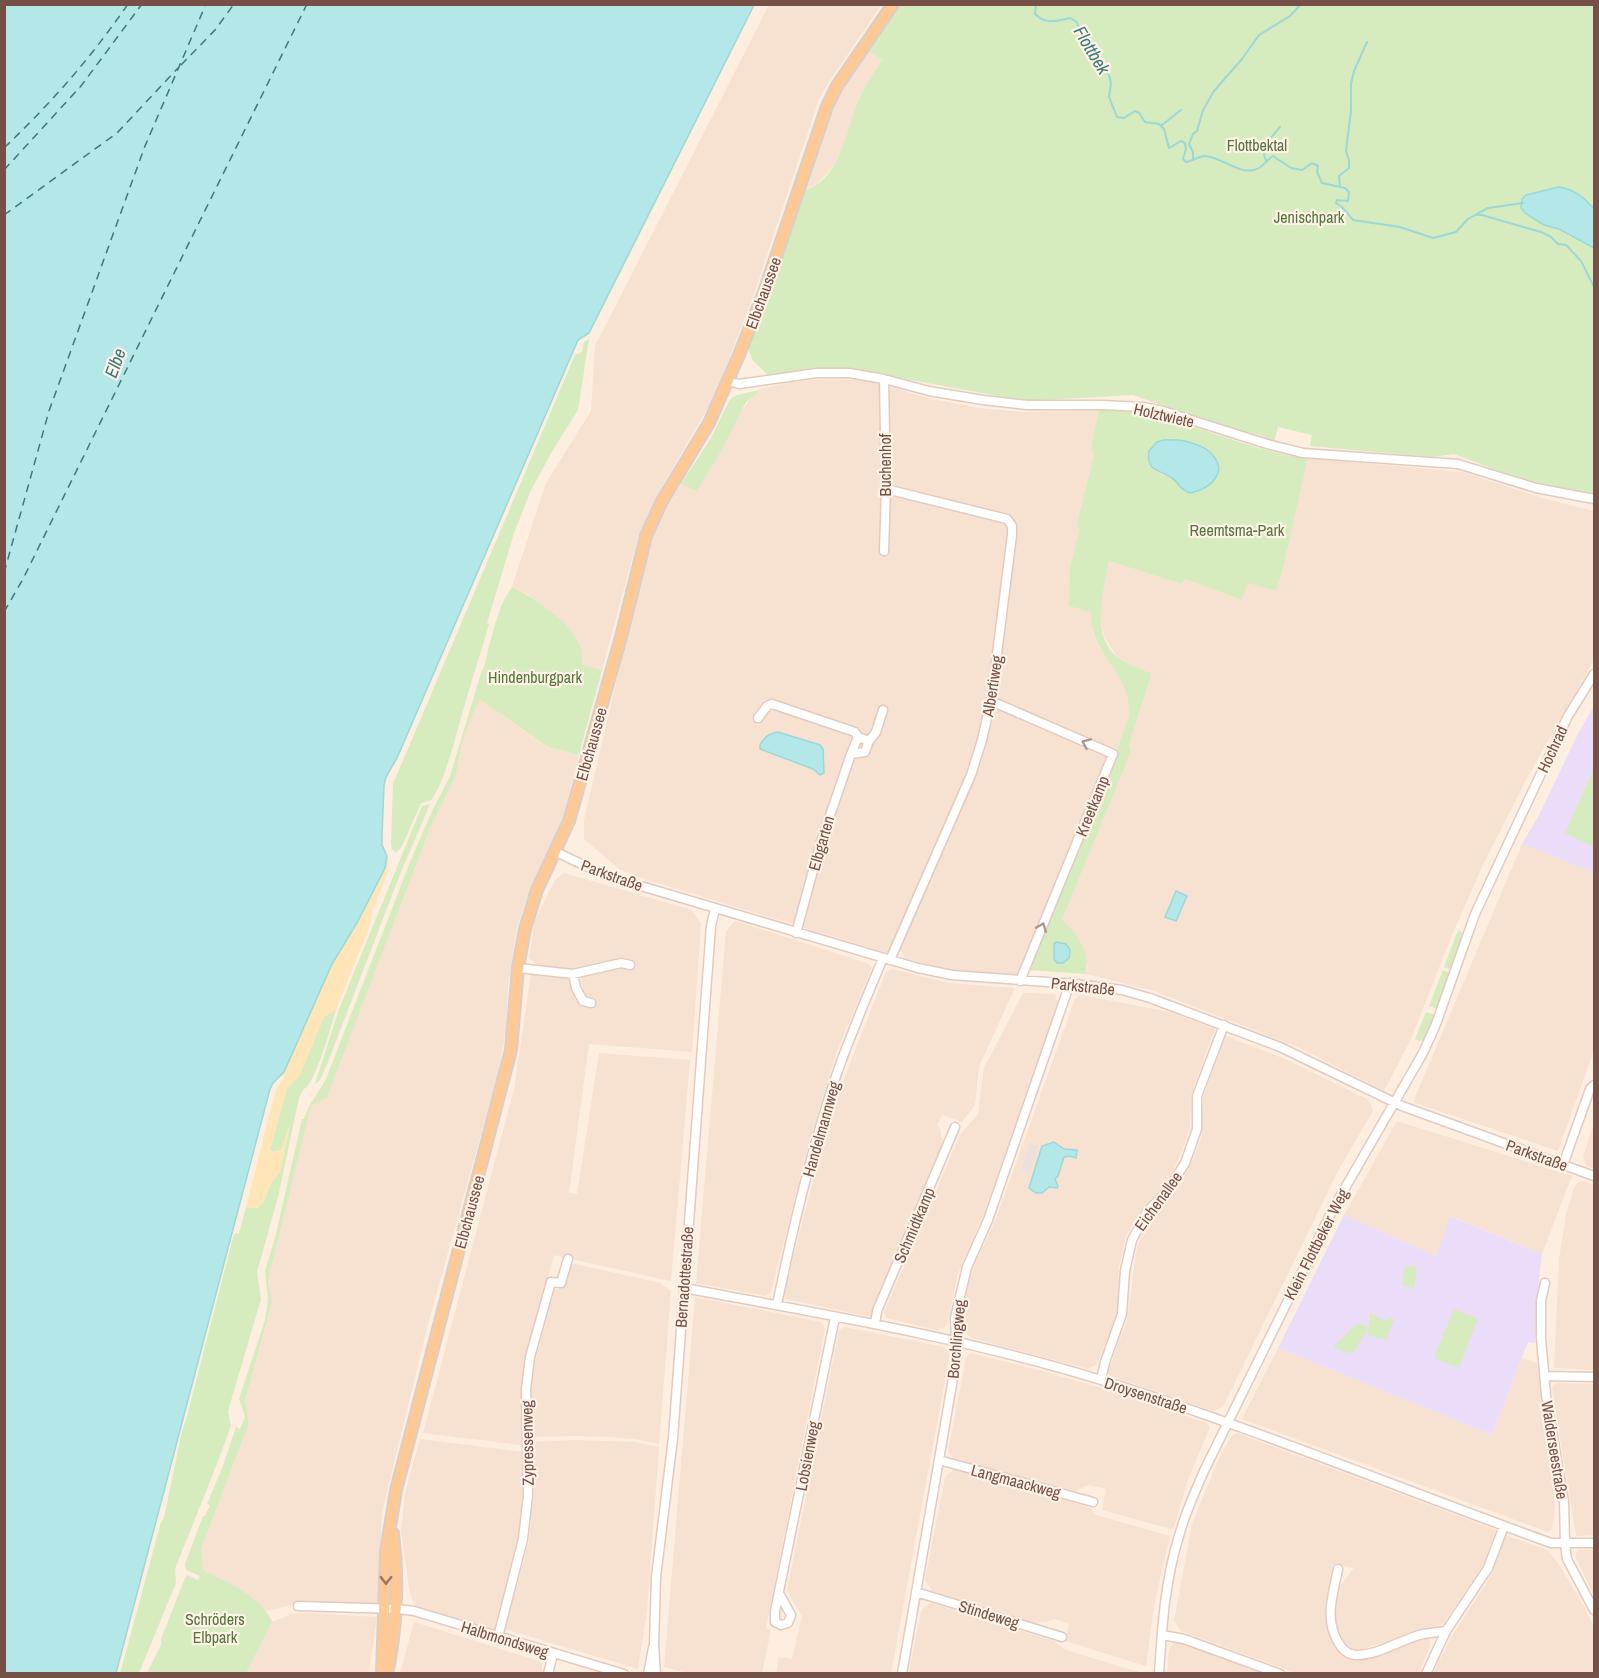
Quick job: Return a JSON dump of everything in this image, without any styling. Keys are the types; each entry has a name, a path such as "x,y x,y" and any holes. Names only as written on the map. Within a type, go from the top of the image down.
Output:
{"main road":[{"name":"Elbchaussee","path":"382,1674 386,1552 396,1490 508,1061 518,968 530,911 541,880 556,852 572,812 621,637 646,536 661,503 709,423 728,381 765,289 827,106 837,86 893,4"},
{"name":"Elbchaussee","path":"388,1674 397,1609 397,1574 392,1521"}],"street":[{"name":"Holztwiete","path":"728,381 739,384 817,373 849,372 929,391 1027,405 1143,407 1303,453 1458,464 1536,488 1594,499"},
{"name":"Buchenhof","path":"884,379 886,489 884,551"},
{"name":"Albertiweg","path":"886,489 1007,519 1012,526 992,701 971,775 887,959"},
{"name":"Hochrad","path":"1515,828 1568,716 1594,674"},
{"name":"Kreetkamp","path":"992,701 1113,754 1020,981"},
{"path":"758,717 767,706 772,704 855,732 858,737 869,741"},
{"path":"851,754 865,752 876,732 882,710"},
{"name":"Elbgarten","path":"796,933 820,845 858,737"},
{"name":"Klein Flottbeker Weg","path":"1159,1674 1166,1593 1179,1536 1204,1471 1334,1207 1430,1037 1475,914 1515,828"},
{"name":"Parkstraße","path":"556,852 608,876 796,933 952,975 1070,983 1122,990 1150,998 1281,1047 1394,1103 1594,1176"},
{"name":"Bernadottestraße","path":"656,1674 654,1645 656,1577 672,1445 711,926 715,909"},
{"name":"Handelmannweg","path":"777,1305 821,1122 855,1026 887,959"},
{"path":"518,968 573,974 621,963 630,965"},
{"path":"573,974 579,996 583,1002 591,1003"},
{"name":"Borchlingweg","path":"902,1674 957,1355 955,1318 967,1267 988,1220 1070,983"},
{"name":"Eichenallee","path":"1101,1380 1122,1314 1125,1270 1132,1240 1147,1212 1170,1187 1185,1163 1197,1129 1197,1096 1224,1025"},
{"path":"1563,1165 1590,1089 1594,1085"},
{"name":"Schmidtkamp","path":"875,1324 877,1311 955,1128"},
{"name":"Zypressenweg","path":"498,1637 523,1539 528,1495 526,1389 530,1357 551,1282 561,1283 568,1259"},
{"name":"Walderseestraße","path":"1545,1283 1541,1301 1541,1338 1554,1449 1564,1502 1567,1559 1594,1610"},
{"name":"Droysenstraße","path":"684,1288 875,1324 956,1342 1101,1380 1228,1422 1551,1543 1594,1544"},
{"name":"Lobsienweg","path":"780,1594 835,1317"},
{"path":"1545,1376 1594,1377"},
{"name":"Langmaackweg","path":"939,1460 1093,1502"},
{"path":"1426,1674 1446,1631 1488,1568 1504,1526"},
{"path":"1338,1569 1330,1610 1333,1630 1346,1652 1357,1655 1390,1647 1422,1634 1446,1631"},
{"name":"Stindeweg","path":"916,1592 1062,1637"},
{"name":"Halbmondsweg","path":"297,1606 397,1609 419,1613 624,1674"},
{"path":"1162,1635 1184,1639 1280,1674"},
{"name":"Bernadottestraße","path":"648,1674 649,1659 654,1645"},
{"path":"548,1674 553,1654"}],"shaded area":[{"path":"769,5 881,5 819,99 754,294 714,397 663,485 638,537 602,670 582,665 580,645 558,617 530,596 512,587 546,483 591,411 595,346"},
{"path":"868,51 882,60 860,96 842,150 831,169 818,183 804,190 830,110 838,94"},
{"path":"827,379 870,381 927,398 980,408 1025,412 1099,410 1091,446 1094,455 1076,527 1081,529 1070,567 1069,606 1091,611 1093,632 1098,646 1127,690 1129,716 1097,804 1028,970 1020,976 951,971 905,958 900,949 892,945 888,953 644,879 619,869 584,839 584,820 615,687 650,546 663,514 681,484 697,491 719,455 736,419 753,395 761,389 790,382"},
{"path":"1308,458 1463,472 1542,498 1594,511 1594,660 1527,778 1483,865 1452,935 1411,1039 1384,1091 1300,1048 1154,991 1086,974 1088,966 1062,920 1126,764 1131,750 1129,744 1152,675 1117,657 1104,636 1100,608 1109,561 1182,584 1185,579 1242,600 1248,582 1276,591"},
{"path":"479,699 547,747 579,755 556,842 526,900 517,927 508,987 506,1031 497,1078 429,1320 382,1512 378,1606 298,1603 267,1611 241,1590 203,1570 201,1549 249,1423 245,1401 272,1304 268,1281 311,1105 327,1096 431,826 456,775 462,742"},
{"path":"1594,706 1594,873 1522,844"},
{"path":"1522,844 1594,873 1594,1050 1558,1151 1413,1102"},
{"path":"564,873 692,910 701,924 692,1052 589,1044 569,1193 577,1194 599,1053 690,1060 671,1281 554,1255 526,1357 521,1390 521,1445 423,1433 514,1089 531,974 572,979 581,1006 593,1008 594,999 585,997 580,977 624,967 630,971 632,963 579,970 537,965 529,958 535,920 555,880"},
{"path":"735,921 867,963 872,968 837,1051 810,1140 771,1292 765,1296 696,1283 726,931"},
{"path":"892,969 949,983 1015,988 979,1066 975,1105 962,1122 942,1115 937,1126 940,1128 944,1152 871,1317 786,1299 784,1292 832,1109 886,972"},
{"path":"1023,993 1055,994 1059,1008 984,1214 957,1276 948,1323 937,1330 886,1318 884,1312 960,1135 978,1114 984,1068"},
{"path":"1081,995 1170,1012 1215,1029 1192,1092 1190,1126 1183,1149 1170,1177 1143,1208 1126,1236 1119,1267 1117,1311 1113,1326 1097,1364 1088,1369 972,1338 962,1330 959,1323 971,1271 994,1224 1075,999"},
{"path":"1226,1036 1285,1059 1369,1100 1373,1111 1338,1171 1223,1407 1213,1411 1110,1376 1108,1371 1127,1320 1137,1247 1144,1229 1183,1179 1190,1166 1202,1136 1203,1097"},
{"path":"1397,1121 1572,1176 1542,1254 1451,1216 1436,1256 1344,1215"},
{"path":"1594,1123 1594,1169 1586,1166 1583,1157"},
{"path":"1030,1143 1038,1146 1030,1172 1021,1170"},
{"path":"1584,1181 1594,1185 1594,1370 1554,1368 1559,1259 1566,1215 1574,1188 1579,1182"},
{"path":"1344,1215 1436,1256 1450,1216 1542,1254 1535,1343 1528,1342 1492,1435 1278,1348"},
{"path":"571,1263 660,1283 671,1291 659,1444 609,1437 532,1437 531,1390 536,1358 555,1290 565,1285"},
{"path":"695,1297 821,1322 825,1328 766,1628 771,1630 762,1673 688,1673 664,1667"},
{"path":"845,1327 944,1347 950,1353 891,1673 776,1673 779,1657 792,1659 802,1616 787,1591 839,1330"},
{"path":"1278,1348 1492,1435 1522,1358 1537,1363 1555,1504 1553,1527 1548,1532 1242,1419"},
{"path":"970,1353 1098,1387 1207,1423 1210,1427 1188,1480 1174,1527 1171,1529 1102,1510 1106,1489 1089,1485 1072,1492 954,1458 948,1452 966,1358"},
{"path":"1557,1383 1594,1384 1594,1535 1576,1536 1552,1387"},
{"path":"1237,1433 1496,1530 1484,1563 1443,1624 1359,1650 1353,1651 1347,1648 1337,1626 1334,1612 1340,1586 1354,1568 1331,1564 1335,1575 1325,1605 1325,1615 1332,1641 1341,1655 1353,1659 1371,1656 1430,1637 1430,1647 1419,1673 1296,1673 1181,1631 1174,1621 1192,1524 1217,1463 1232,1435"},
{"path":"420,1439 523,1452 524,1495 519,1538 496,1630 415,1607 409,1589 401,1531 405,1493"},
{"path":"574,1440 635,1442 659,1447 647,1611 638,1669 505,1629 529,1541 534,1494 532,1442"},
{"path":"955,1468 1091,1508 1096,1515 1170,1536 1154,1606 1146,1666 1065,1641 1069,1624 1055,1619 1031,1623 932,1591 925,1580 945,1477"},
{"path":"1505,1535 1548,1550 1558,1563 1584,1606 1594,1628 1594,1673 1433,1673 1450,1639 1492,1574"},
{"path":"1580,1550 1594,1550 1594,1596 1575,1556"},
{"path":"930,1603 1054,1641 1066,1650 1142,1673 909,1673 921,1611"},
{"path":"292,1614 377,1617 369,1673 246,1673 272,1622"},
{"path":"414,1622 542,1662 542,1673 400,1673"},
{"path":"1175,1641 1272,1673 1167,1674 1169,1650"}],"green space":[{"name":"Jenischpark","path":"899,5 1594,5 1594,209 1583,197 1572,190 1559,188 1543,192 1529,215 1544,225 1559,229 1594,248 1594,494 1523,480 1454,454 1433,457 1310,446 1312,435 1278,427 1274,442 1258,434 1250,436 1133,395 1026,401 845,368 768,375 753,361 748,349 804,190 816,185 827,176 835,164 860,97 882,60 868,51"},
{"path":"589,339 578,410 531,490 514,533 443,777 432,800 421,803 402,846 396,853 391,844 393,784 575,355 582,352 584,342"},
{"path":"760,390 746,402 719,455 697,491 681,484 711,438 730,399 737,395"},
{"name":"Reemtsma-Park","path":"1099,410 1126,411 1178,422 1281,454 1308,458 1276,591 1248,583 1242,600 1185,579 1182,584 1109,561 1101,612 1104,638 1119,658 1152,674 1129,744 1131,750 1126,764 1062,920 1082,944 1086,958 1086,974 1028,970 1097,804 1129,716 1124,687 1097,641 1092,628 1091,612 1069,606 1070,567 1080,529 1076,527 1094,455 1091,446","holes":["1164,440 1188,442 1209,451 1218,473 1213,481 1204,489 1188,493 1183,491 1174,479 1152,468 1148,458 1151,449"]},
{"path":"512,587 541,604 569,628 580,646 582,665 602,670 579,755 548,747 479,699 462,742 456,775 431,826 327,1097 311,1106 268,1281 272,1303 245,1401 249,1423 201,1549 203,1570 252,1597 260,1604 272,1622 246,1673 147,1673 161,1645 161,1639 185,1578 187,1575 198,1580 200,1576 186,1570 185,1564 203,1516 210,1505 207,1504 236,1427 240,1429 245,1417 239,1399 265,1320 268,1300 265,1271 275,1238 302,1119 326,1079 410,862 450,776 485,664 497,617"},
{"path":"1594,768 1594,831 1592,835 1594,837 1592,846 1565,833"},
{"path":"430,804 399,877 328,1062 320,1080 315,1084 339,1009 422,806"},
{"path":"1458,930 1463,932 1450,969 1444,967"},
{"path":"1443,970 1449,973 1437,1009 1429,1006"},
{"path":"336,1010 318,1066 299,1098 278,1197 257,1272 261,1299 228,1411 231,1426 175,1569 176,1583 139,1673 120,1674 161,1522 164,1518 182,1431 234,1234 239,1233 246,1207 257,1208 263,1203 272,1181 280,1172 290,1125 281,1150 273,1152 270,1150 287,1088 299,1076 324,1017"},
{"path":"1426,1012 1435,1015 1423,1042 1415,1039"},
{"path":"1324,1239 1326,1242 1295,1302 1293,1300"},
{"path":"1405,1265 1417,1267 1414,1288 1402,1286"},
{"path":"1454,1309 1478,1319 1459,1368 1434,1358"},
{"path":"1370,1312 1381,1319 1389,1320 1391,1317 1394,1320 1386,1340 1368,1335"},
{"path":"1357,1324 1367,1326 1367,1334 1364,1335 1354,1352 1346,1353 1333,1347"}],"sand":[{"path":"376,840 389,861 387,874 372,913 369,928 336,1010 324,1017 299,1077 287,1088 270,1150 273,1152 281,1150 290,1125 280,1173 272,1181 263,1203 257,1208 246,1207 276,1090 284,1077 278,1075 270,1080 247,1151 252,1121 268,1062 303,977 336,912 363,874"}],"water":[{"name":"Elbe","path":"5,4 754,5 589,333 578,340 397,758 386,777 382,836 382,845 387,856 385,868 357,923 332,964 284,1072 270,1089 116,1673 5,1673"},
{"path":"1559,187 1579,195 1594,209 1594,248 1559,229 1544,225 1526,214 1521,208 1522,199 1526,195"},
{"path":"1164,440 1189,442 1212,454 1219,469 1212,482 1205,488 1190,493 1172,478 1152,467 1149,451 1157,442"},
{"path":"778,732 820,745 823,749 824,773 820,775 813,769 760,749 765,738"},
{"path":"1176,891 1187,896 1176,921 1165,917"},
{"path":"1056,942 1066,944 1070,950 1069,958 1063,963 1057,963 1054,959"},
{"path":"1054,1142 1064,1149 1077,1150 1076,1158 1064,1157 1055,1179 1057,1188 1049,1187 1042,1193 1036,1193 1029,1188 1042,1146"}],"waterway":[{"name":"Flottbek","path":"1036,4 1035,14 1043,20 1070,18 1077,22 1080,33 1091,44 1097,58 1109,75 1111,83 1109,97 1117,117 1124,118 1135,111 1145,122 1159,124 1164,129 1169,148 1181,141 1185,143 1183,159 1186,162 1204,156 1245,170 1259,168 1273,156 1291,168 1302,170 1312,163 1318,166 1317,172 1322,183 1345,188 1349,192 1348,201 1337,200 1336,203 1353,220 1400,227 1433,238 1456,232 1475,215 1541,232 1558,244 1566,245 1581,261 1594,287"},
{"path":"1193,160 1193,152 1189,144 1193,134 1197,131 1203,110 1214,91 1259,35 1290,16 1301,4"},
{"path":"1340,187 1339,176 1349,168 1346,151 1351,110 1351,84 1354,71 1367,42"},
{"path":"1162,125 1181,110"},
{"path":"1266,161 1262,148 1280,127"},
{"name":"Flottbek","path":"1477,214 1488,208 1523,203"}],"ferry route":[{"path":"4,148 70,79 128,4"},
{"path":"4,170 81,86 142,4"},
{"path":"4,573 49,411 145,146 206,4"},
{"path":"181,65 215,30 234,4"},
{"path":"4,612 23,579 307,4"},
{"path":"4,215 117,133 178,68"}],"park label":[{"name":"Flottbektal","path":"1257,145"},
{"name":"Hindenburgpark","path":"535,677"},
{"name":"Schröders Elbpark","path":"215,1628"}]}
